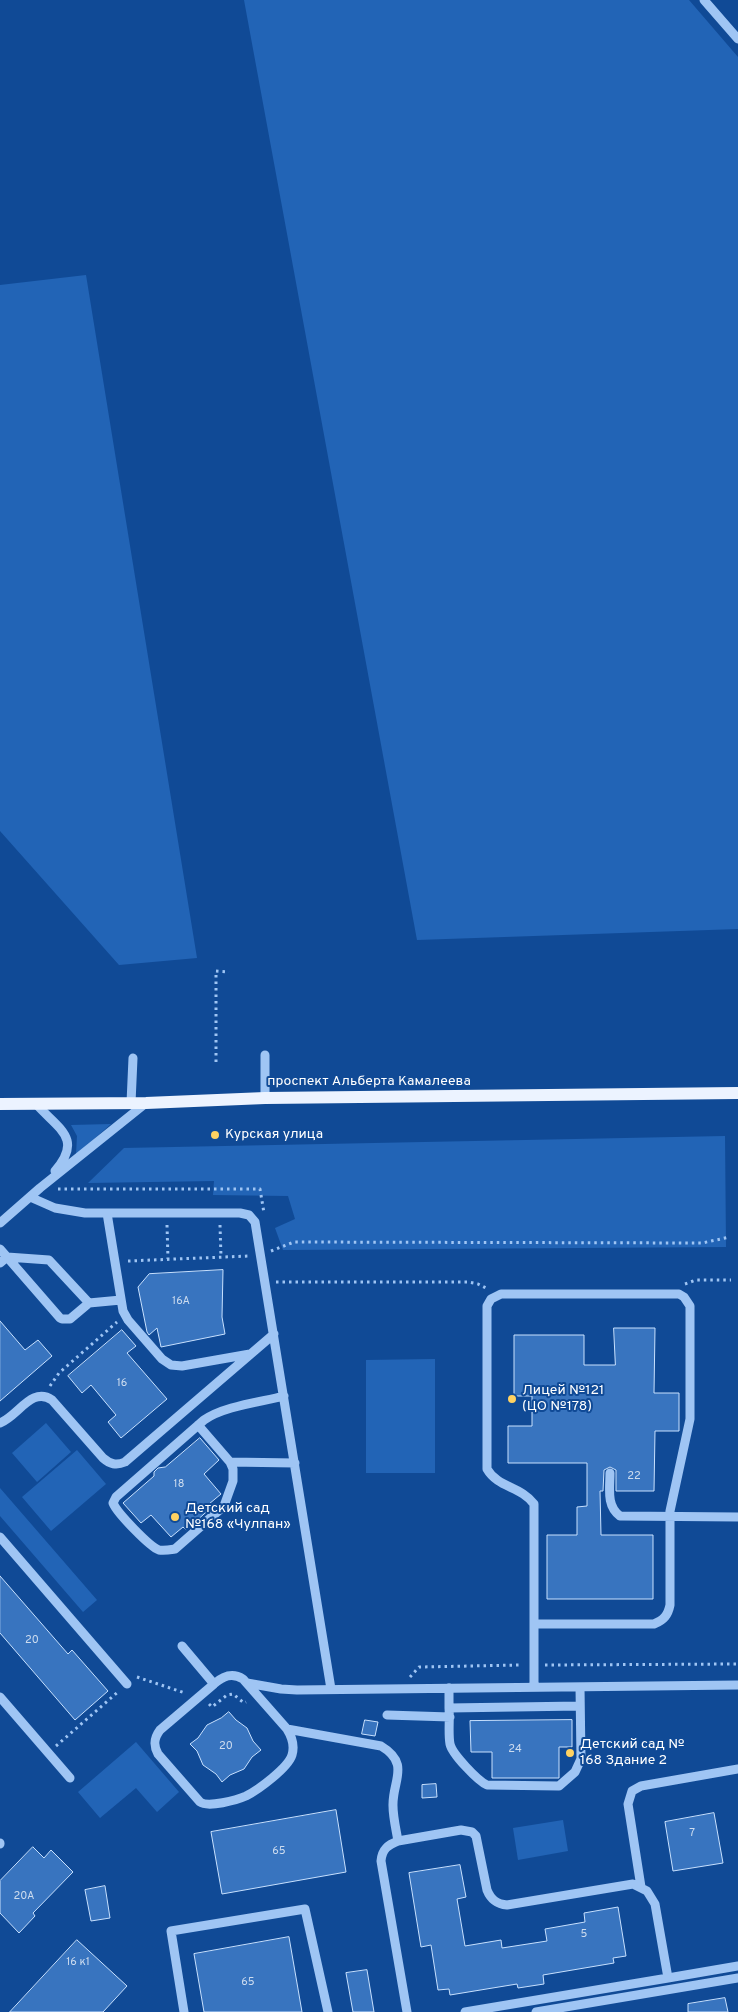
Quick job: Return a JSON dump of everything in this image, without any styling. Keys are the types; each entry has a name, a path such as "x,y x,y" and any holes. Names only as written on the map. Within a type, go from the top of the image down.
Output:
{"main road":[{"name":"проспект Альберта Камалеева","path":"0,1104 146,1103 265,1098 738,1094"}],"street":[{"path":"704,0 738,39"},
{"path":"264,1055 265,1098"},
{"path":"132,1103 133,1058"},
{"path":"0,1223 40,1188 146,1103"},
{"path":"37,1105 67,1138 69,1145 63,1162 40,1188"},
{"path":"30,1197 54,1208 85,1213 245,1213 253,1218 257,1227 262,1256 331,1689"},
{"path":"107,1213 125,1315 162,1359 171,1365 182,1366 251,1354"},
{"path":"0,1249 3,1260 62,1320 70,1319 89,1303 121,1300"},
{"path":"3,1260 49,1260 89,1303"},
{"path":"534,1624 654,1624 660,1621 668,1612 670,1605 670,1517 674,1488 690,1419 690,1306 684,1297 673,1293 501,1294 495,1296 487,1306 487,1469 495,1479 525,1494 534,1504 534,1624 534,1687"},
{"path":"0,1423 7,1420 34,1397 44,1396 52,1400 103,1458 109,1463 119,1465 125,1462 274,1334"},
{"path":"198,1425 230,1462 233,1469 233,1481 224,1506 175,1548 169,1551 157,1549 130,1525 116,1508 113,1503 116,1496 198,1425 218,1413 284,1396"},
{"path":"230,1462 295,1462"},
{"path":"610,1473 610,1504 615,1512 624,1517 738,1517"},
{"path":"0,1537 127,1684"},
{"path":"182,1646 214,1684"},
{"path":"232,1674 239,1676 287,1729 292,1737 294,1746 290,1761 284,1768 247,1796 204,1804 158,1754 155,1744 156,1735 160,1730 214,1684 221,1678 232,1674"},
{"path":"247,1683 281,1689 738,1685"},
{"path":"449,1688 450,1742 452,1749 484,1783 493,1786 559,1786 575,1772 581,1759 580,1687"},
{"path":"0,1697 70,1778"},
{"path":"387,1715 580,1706"},
{"path":"287,1729 381,1746 391,1754 396,1762 398,1771 393,1806 398,1841"},
{"path":"641,1887 628,1804 632,1791 641,1786 738,1769"},
{"path":"407,2012 381,1861 384,1850 389,1844 398,1841 461,1830 472,1832 476,1836 489,1896 499,1904 507,1905 633,1884 641,1887 650,1895 655,1904 668,1978"},
{"path":"184,2012 171,1931 305,1909 328,2012"},
{"path":"465,2012 738,1966"},
{"path":"536,2012 738,1978"}],"path":[{"path":"216,1062 216,971 229,972"},
{"path":"167,1213 168,1259"},
{"path":"220,1213 221,1257"},
{"path":"115,1262 262,1256 287,1243 294,1242 704,1243 730,1237"},
{"path":"673,1293 690,1281 731,1280"},
{"path":"266,1282 468,1282 482,1286 495,1296"},
{"path":"44,1396 59,1373 125,1315"},
{"path":"114,1670 199,1697"},
{"path":"48,1752 127,1684"}],"shaded area":[{"path":"244,0 689,0 738,57 738,929 417,940"},
{"path":"86,275 197,958 119,965 0,831 0,285"},
{"path":"111,1124 76,1155 77,1136 71,1125"},
{"path":"725,1136 726,1247 283,1250 275,1228 295,1219 288,1196 213,1195 214,1181 88,1183 124,1148"},
{"path":"435,1359 435,1473 366,1473 366,1360"},
{"path":"46,1423 71,1452 37,1482 12,1453"},
{"path":"77,1450 106,1484 51,1531 22,1497"},
{"path":"0,1488 97,1600 83,1612 0,1516"},
{"path":"136,1742 179,1792 157,1812 136,1788 100,1818 78,1792"},
{"path":"563,1820 568,1851 518,1860 513,1828"}],"building":[{"path":"223,1270 222,1317 225,1334 161,1347 157,1328 149,1335 147,1332 138,1287 149,1274"},
{"path":"0,1321 25,1350 38,1340 52,1356 0,1401"},
{"path":"614,1328 655,1328 654,1393 679,1393 679,1431 655,1431 654,1491 616,1491 616,1470 610,1467 604,1470 603,1491 600,1491 601,1535 653,1535 653,1599 547,1599 547,1535 577,1535 577,1507 587,1506 587,1463 508,1463 508,1426 532,1426 532,1396 514,1396 514,1335 584,1335 584,1365 615,1365"},
{"path":"122,1330 136,1346 127,1353 167,1399 121,1438 108,1422 116,1415 91,1385 82,1393 68,1376"},
{"path":"200,1438 219,1460 204,1474 221,1494 209,1504 212,1507 186,1530 183,1527 171,1537 151,1515 141,1523 123,1503 154,1476 154,1472 158,1468 165,1467"},
{"path":"0,1576 68,1654 72,1650 108,1691 75,1720 0,1633"},
{"path":"229,1712 247,1728 253,1741 261,1750 252,1757 244,1769 230,1775 222,1782 216,1774 203,1765 197,1751 190,1744 198,1738 207,1725"},
{"path":"365,1720 378,1722 375,1736 362,1734"},
{"path":"572,1720 572,1747 559,1747 559,1778 492,1778 492,1752 471,1752 470,1721"},
{"path":"436,1784 437,1797 422,1798 422,1785"},
{"path":"336,1810 346,1872 222,1894 211,1832"},
{"path":"714,1813 723,1863 673,1871 665,1822"},
{"path":"33,1847 44,1858 51,1850 73,1872 33,1913 35,1916 19,1933 0,1913 0,1881"},
{"path":"460,1865 466,1897 457,1899 465,1946 501,1940 502,1948 547,1941 545,1929 585,1922 584,1913 618,1907 626,1956 613,1958 614,1963 543,1975 544,1984 518,1988 517,1984 450,1995 449,1989 438,1990 431,1945 421,1947 409,1873"},
{"path":"105,1886 110,1918 91,1921 85,1890"},
{"path":"289,1937 302,2012 204,2012 194,1954"},
{"path":"77,1940 127,1986 103,2012 10,2012"},
{"path":"367,1970 374,2012 353,2012 346,1973"},
{"path":"725,1998 728,2012 688,2012 688,2004"}],"place":[{"name":"Курская улица","path":"215,1135"},
{"name":"Лицей №121 (ЦО №178)","path":"512,1399"},
{"name":"Детский сад №168 «Чулпан»","path":"175,1517"},
{"name":"Детский сад № 168 Здание 2","path":"570,1753"}]}
